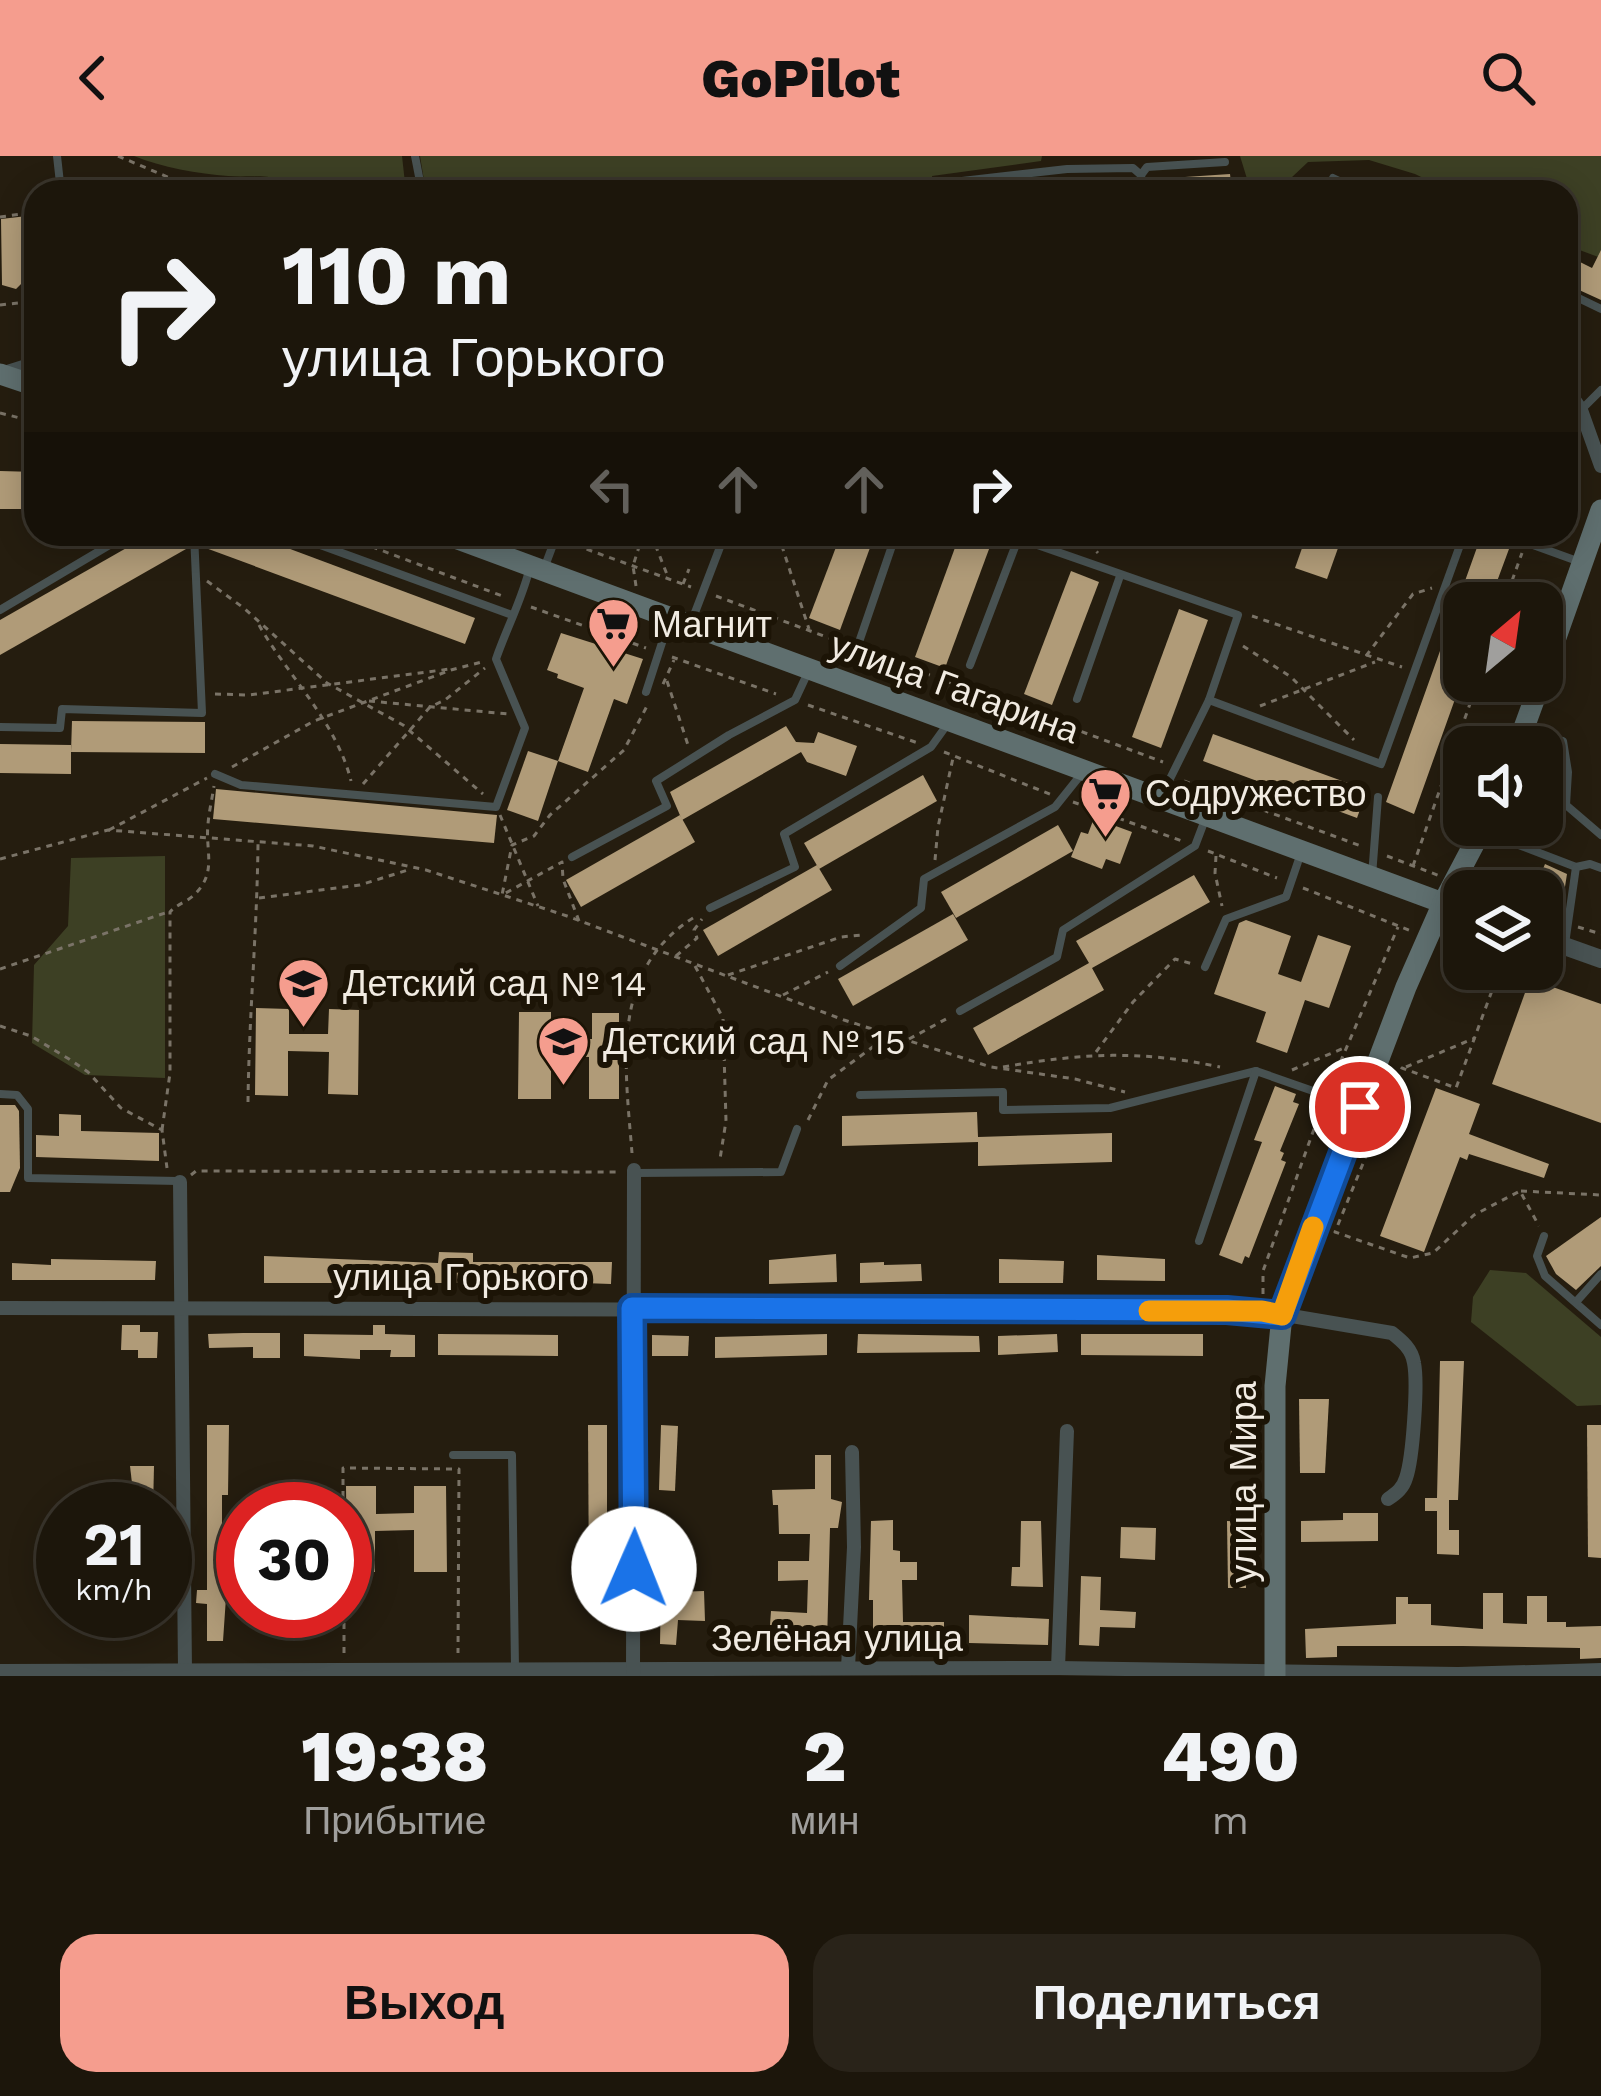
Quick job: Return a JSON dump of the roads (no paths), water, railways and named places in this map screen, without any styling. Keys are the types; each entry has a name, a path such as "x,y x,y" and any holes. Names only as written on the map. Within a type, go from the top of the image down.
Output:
{"main road":[{"path":"1563,617 1601,510"},
{"name":"улица Гагарина","path":"478,546 1443,902"},
{"name":"улица Мира","path":"1275,1674 1275,1386 1282,1315 1427,937 1443,919"}],"street":[{"path":"1578,406 1601,466"},
{"path":"1565,946 1601,959"},
{"path":"633,1172 633,1672"},
{"path":"180,1182 192,1672"},
{"name":"улица Горького","path":"0,1308 1227,1310 1282,1315 1392,1333 1406,1344 1414,1360 1410,1453 1406,1478 1399,1492 1388,1498"},
{"path":"1058,1668 1067,1431"},
{"path":"848,1668 854,1547 852,1452"},
{"name":"Зелёная улица","path":"0,1670 1058,1668 1275,1674 1601,1670"}],"lane":[{"path":"1142,180 1147,167 1225,162"},
{"path":"971,180 1066,169 1133,168 1142,176"},
{"path":"1333,178 1337,180"},
{"path":"1581,410 1601,390"},
{"path":"0,610 108,546"},
{"path":"0,727 60,728 62,709 202,713 195,546"},
{"path":"323,546 512,615"},
{"path":"215,774 241,785 496,807 525,728 496,659 512,615 550,546"},
{"path":"646,692 659,652 681,621 719,546"},
{"path":"857,648 892,546"},
{"path":"970,665 1015,546"},
{"path":"1037,546 1238,615 1209,700 1160,798"},
{"path":"1209,700 1381,764 1460,546"},
{"path":"1537,546 1582,563"},
{"path":"1077,699 1120,576"},
{"path":"572,857 667,806 656,781 795,700 809,668"},
{"path":"710,908 795,867 784,834 931,747 950,721"},
{"path":"1563,741 1566,805 1601,835"},
{"path":"840,965 921,908 924,879 1055,807 1084,770"},
{"path":"1372,878 1378,797"},
{"path":"960,1011 1057,957 1063,930 1195,846 1207,816"},
{"path":"1521,846 1576,867 1601,868"},
{"path":"1205,968 1226,919 1286,897 1301,851"},
{"path":"1565,946 1576,867"},
{"path":"1199,1241 1252,1072"},
{"path":"860,1095 1003,1092 1004,1110 1110,1108 1252,1072 1360,1107"},
{"path":"0,1094 17,1094 28,1108 28,1178 180,1182"},
{"path":"633,1172 781,1172 797,1129"},
{"path":"1544,1236 1537,1256 1545,1276 1601,1325"},
{"path":"1576,1302 1601,1274"},
{"path":"453,1455 512,1455 515,1668"}],"place":[{"name":"Магнит","path":"613,670"},
{"name":"Содружество","path":"1106,839"},
{"name":"Детский сад № 14","path":"304,1029"},
{"name":"Детский сад № 15","path":"564,1087"}]}
